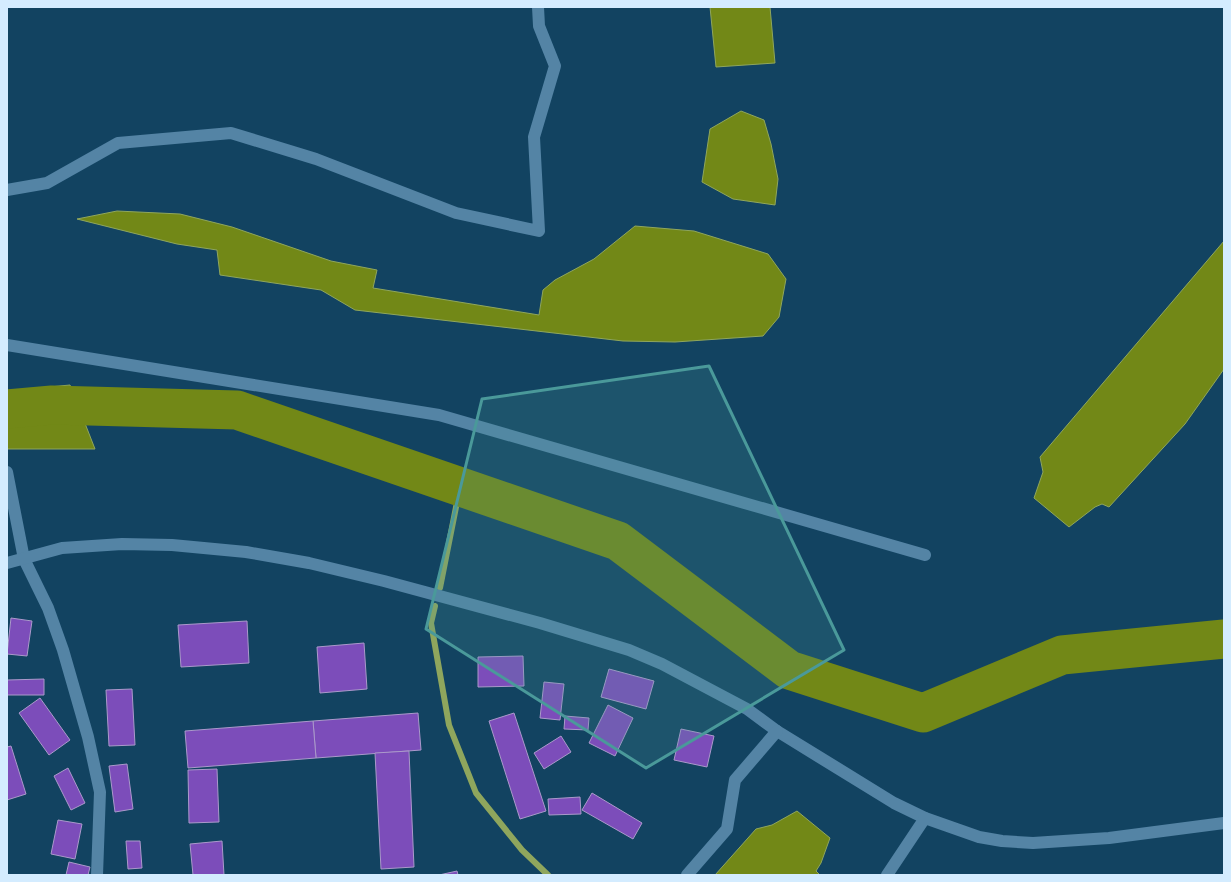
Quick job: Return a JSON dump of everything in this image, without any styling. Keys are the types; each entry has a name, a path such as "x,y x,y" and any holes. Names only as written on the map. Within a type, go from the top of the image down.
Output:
{"street":[{"path":"7,190 46,183 118,143 231,133 316,159 456,213 539,230 534,137 555,66 539,26 538,7"},
{"path":"7,345 439,415 925,555"},
{"path":"7,472 18,537 24,560 48,608 63,650 88,737 100,792 97,875"},
{"path":"7,563 24,560 62,548 122,544 172,545 246,552 308,563 384,581 540,623 629,650 747,709 777,731 894,803 924,818 979,837 1002,841 1034,843 1109,838 1224,823"},
{"path":"687,875 727,829 734,780 777,731"},
{"path":"887,875 924,818"}],"highlighted area":[{"path":"709,366 844,650 646,768 426,629 482,399"}],"shaded area":[{"path":"710,7 770,7 775,63 716,67"},
{"path":"741,111 764,120 771,144 778,179 775,205 733,199 702,182 710,129"},
{"path":"117,211 180,214 232,227 331,261 377,270 373,288 539,315 543,290 555,280 594,259 635,226 694,231 768,254 786,279 779,317 763,336 675,342 623,341 355,310 321,290 220,275 217,250 177,244 77,219"},
{"path":"1224,241 1224,369 1185,424 1109,507 1102,504 1095,507 1069,527 1034,498 1043,472 1040,457"},
{"path":"70,385 95,449 7,449 7,391"},
{"path":"797,811 830,838 821,863 816,871 820,875 715,875 756,829 772,825"}],"building":[{"path":"11,618 32,621 27,656 7,654"},
{"path":"247,621 249,663 181,667 178,625"},
{"path":"364,643 367,689 320,693 317,647"},
{"path":"523,656 524,686 478,687 478,657"},
{"path":"609,669 654,681 646,709 601,697"},
{"path":"44,679 44,695 7,695 7,680"},
{"path":"544,682 564,684 560,720 540,718"},
{"path":"132,689 135,745 109,746 106,690"},
{"path":"40,698 70,740 49,755 19,713"},
{"path":"608,705 633,718 615,756 589,743"},
{"path":"418,713 421,750 316,758 313,721"},
{"path":"514,713 546,811 520,819 489,721"},
{"path":"565,716 589,718 588,730 564,729"},
{"path":"313,721 316,758 188,768 185,731"},
{"path":"681,729 714,736 707,767 674,760"},
{"path":"561,736 571,752 544,769 534,753"},
{"path":"11,746 26,794 7,800 7,747"},
{"path":"409,751 414,867 381,869 375,753"},
{"path":"127,764 133,809 115,812 109,766"},
{"path":"68,768 85,803 71,810 54,776"},
{"path":"217,769 219,822 189,823 188,770"},
{"path":"592,793 642,823 633,839 582,810"},
{"path":"580,797 581,814 549,815 548,799"},
{"path":"58,820 82,824 75,859 51,854"},
{"path":"126,841 140,841 142,868 128,869"},
{"path":"222,841 224,875 193,875 190,844"},
{"path":"69,862 90,867 88,875 66,875"},
{"path":"457,871 458,875 439,875"}],"waterway":[{"path":"7,409 52,405 237,410 618,541 789,670 923,713 1062,655 1224,639"},
{"path":"440,588 460,487"},
{"path":"435,606 431,623 449,725 476,793 522,850 548,875"}]}
